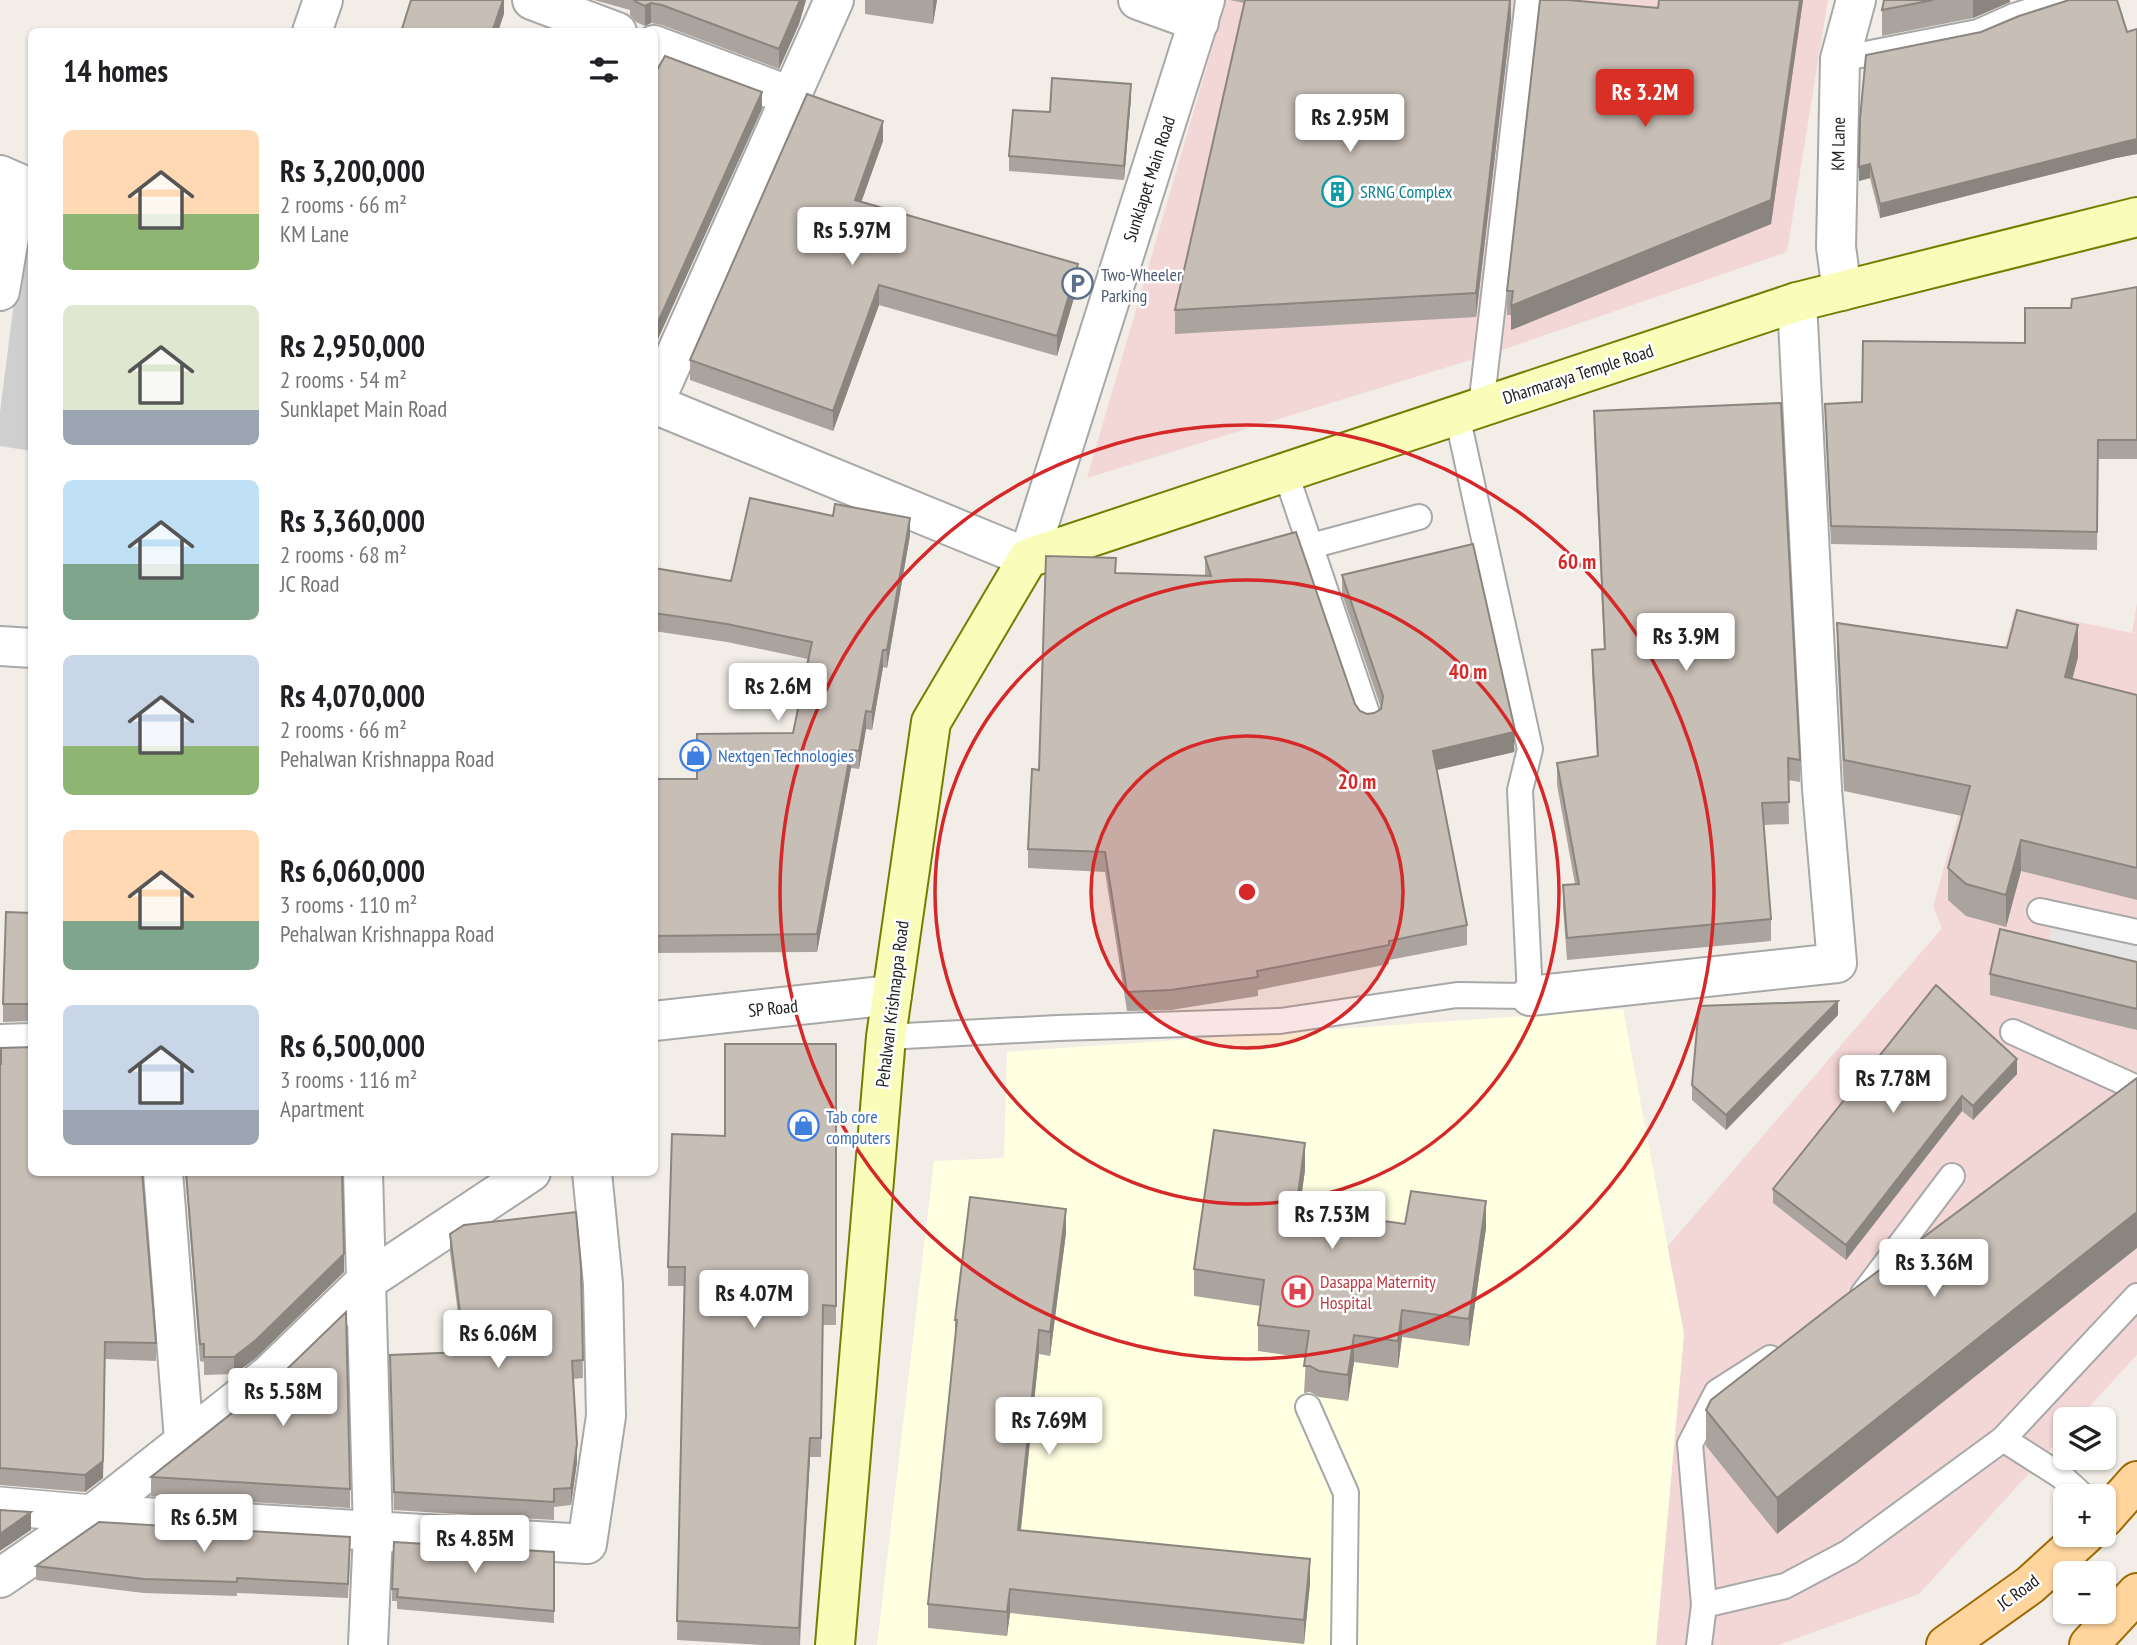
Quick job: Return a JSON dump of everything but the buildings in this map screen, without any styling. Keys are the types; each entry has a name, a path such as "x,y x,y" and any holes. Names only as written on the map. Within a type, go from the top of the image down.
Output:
{"main road":[{"name":"Dharmaraya Temple Road","path":"1028,558 1797,302 2137,217"},
{"name":"Pehalwan Krishnappa Road","path":"835,1645 886,1037 931,722 1028,558"},
{"name":"JC Road","path":"2116,1499 2137,1481"},
{"name":"JC Road","path":"1946,1645 2030,1585 2066,1547"},
{"path":"2089,1645 2137,1593"}],"street":[{"path":"313,28 323,0"},
{"path":"532,0 606,28"},
{"path":"658,395 834,0"},
{"path":"1138,0 1202,11"},
{"name":"KM Lane","path":"1842,290 1836,247 1840,59 1856,0"},
{"name":"Sunklapet Main Road","path":"1028,558 1202,11"},
{"path":"658,47 793,97"},
{"path":"0,291 17,182"},
{"path":"1530,996 1836,963 1822,789 1797,302"},
{"path":"658,406 1028,558"},
{"path":"0,646 28,648"},
{"name":"SP Road","path":"658,1021 892,995"},
{"path":"0,1044 28,1043"},
{"path":"163,1176 184,1440"},
{"path":"363,1176 373,1532 368,1645"},
{"path":"0,1578 93,1514 270,1374 365,1282 525,1176"},
{"path":"0,1506 587,1544 606,1416 603,1284 592,1176"}],"lane":[{"path":"886,1037 1280,1021 1457,995 1530,996 1520,790 1530,749 1469,411 1528,0"},
{"path":"1840,59 1978,32 2014,16 2065,0"},
{"path":"1285,471 1369,719"},
{"path":"1311,546 1419,517"},
{"path":"2040,911 2137,932"},
{"path":"2013,1032 2137,1088"},
{"path":"1845,1309 1857,1301 1952,1176"},
{"path":"1704,1605 1785,1586 1849,1552 2003,1439 2137,1296"},
{"path":"1699,1645 1704,1605 1690,1444 1717,1392 1787,1347"},
{"path":"1308,1406 1346,1493 1344,1645"},
{"path":"2003,1439 2060,1476 2067,1484"}],"shaded area":[{"path":"1226,0 1828,0 1787,252 1493,353 1087,478"},
{"path":"21,247 28,250 28,451 0,446 0,412"},
{"path":"2137,602 2137,1355 2089,1407 2053,1407 2053,1447 1919,1594 1778,1645 1656,1645 1684,1334 1667,1247 1942,928 1933,907 2015,609 2132,633"},
{"path":"2052,925 2137,942 2137,964 2048,946"},
{"name":"Dasappa Maternity Hospital","path":"1623,1009 1684,1334 1656,1645 877,1645 934,1161 1004,1158 1007,1052"}],"place":[{"name":"SRNG Complex","path":"1337,191"},
{"name":"Two-Wheeler Parking","path":"1078,284"},
{"name":"Nextgen Technologies","path":"695,755"},
{"name":"Tab core computers","path":"803,1126"},
{"name":"Dasappa Maternity Hospital","path":"1297,1291"}]}
